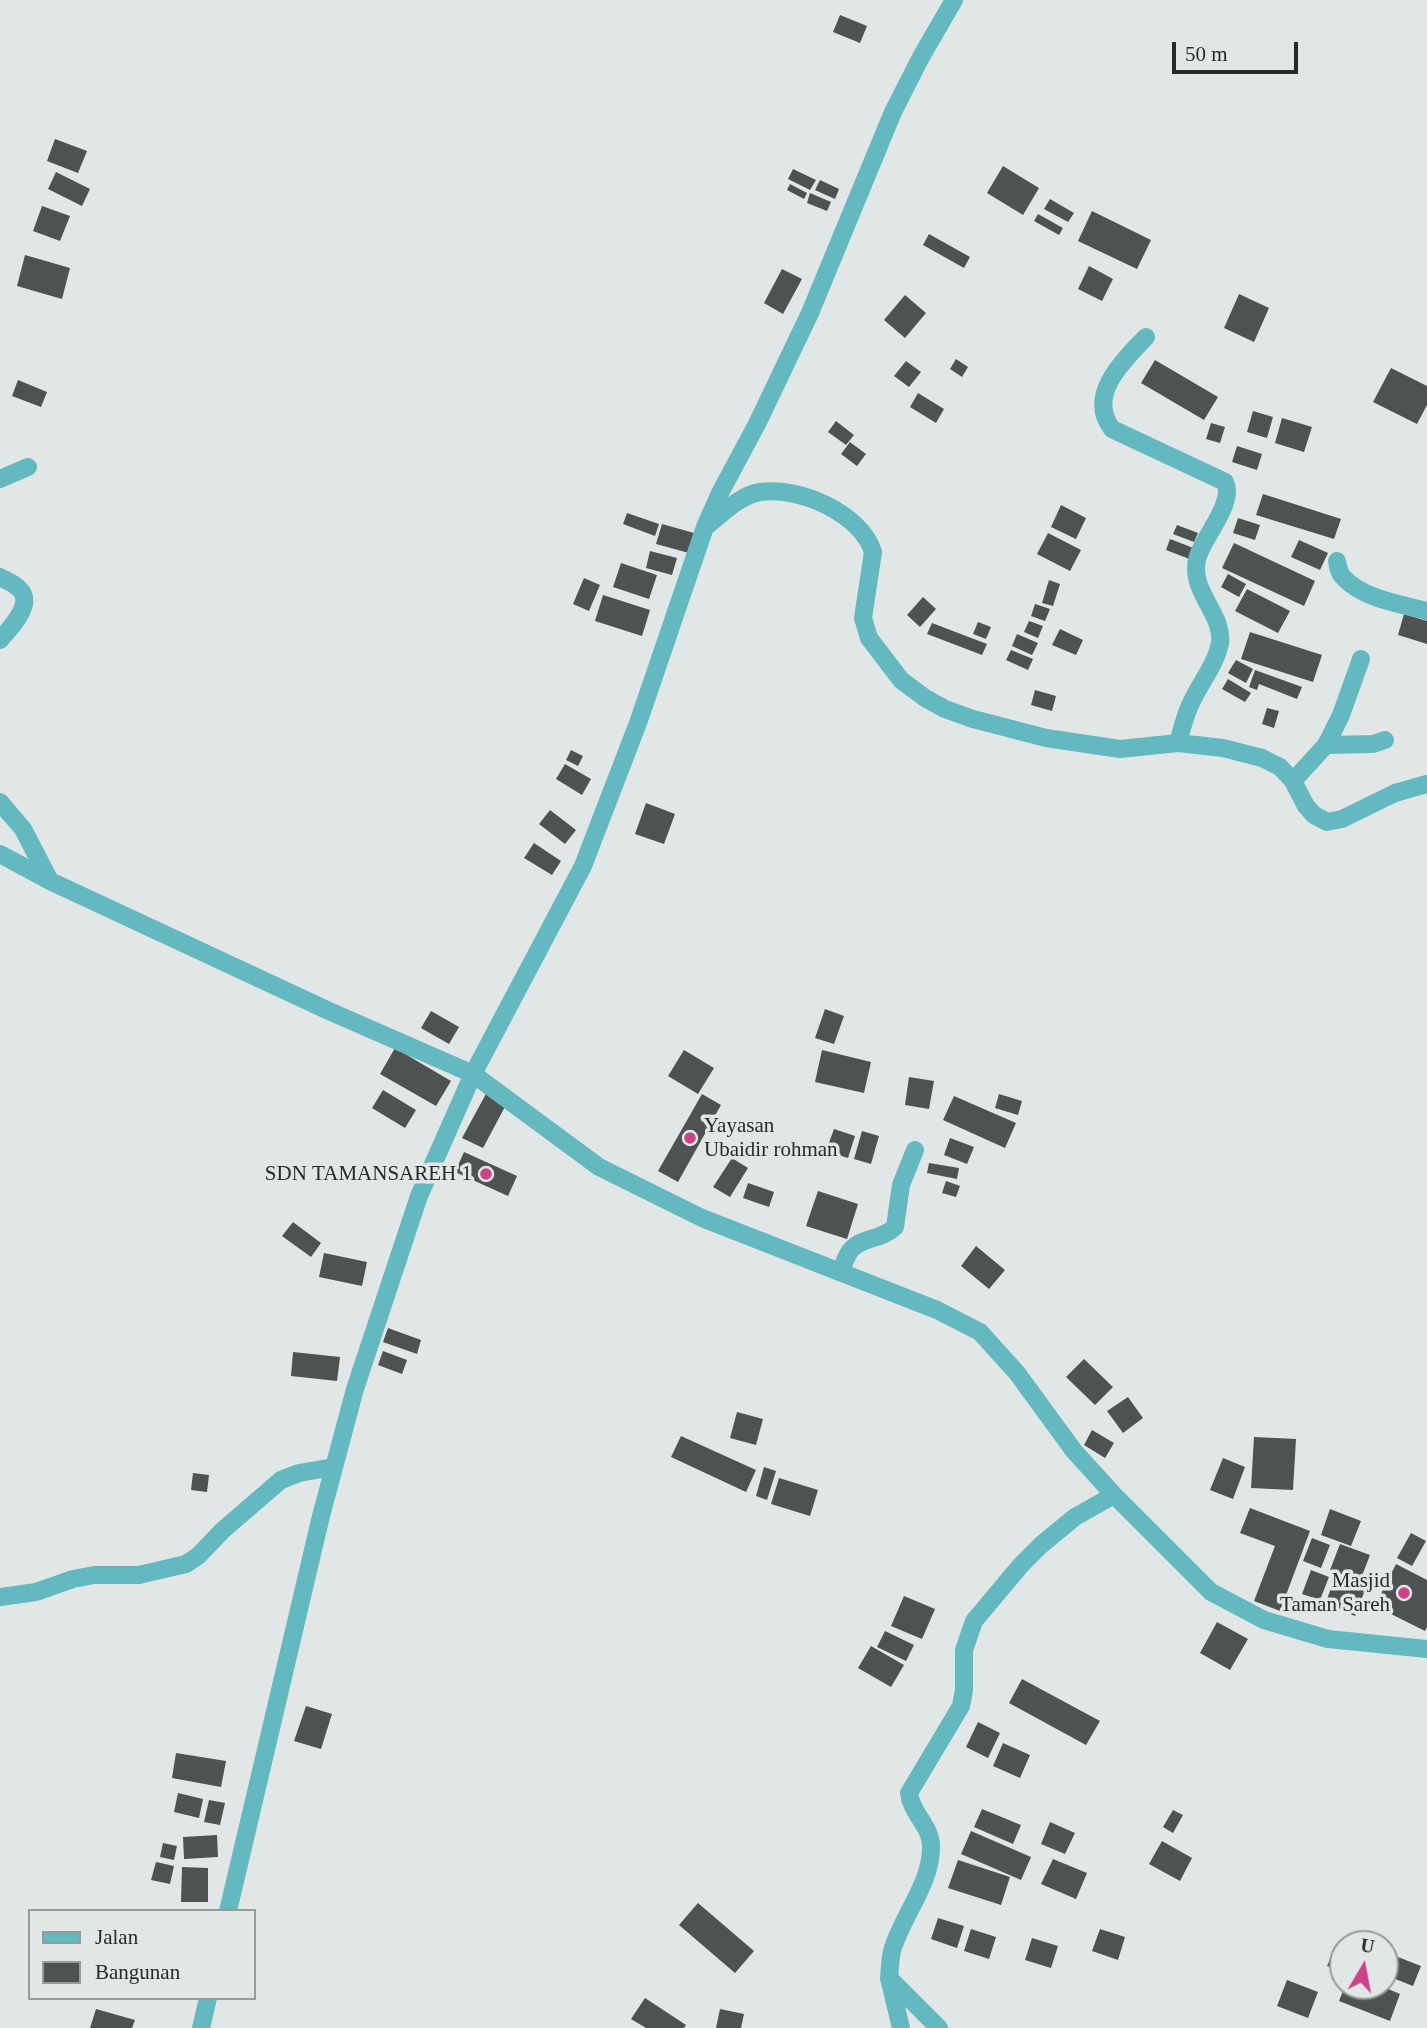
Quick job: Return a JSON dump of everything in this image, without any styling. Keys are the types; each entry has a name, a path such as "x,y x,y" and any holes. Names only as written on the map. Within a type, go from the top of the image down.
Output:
{"street":[{"path":"228,1909 334,1467 355,1390 419,1196 473,1074 583,866 638,723 705,527 810,313 894,112 921,57 954,0"},
{"path":"1146,337 1115,369 1107,386 1105,400 1108,424 1112,429 1225,482 1228,487 1225,503 1198,554 1195,568 1200,591 1219,627 1220,642 1213,664 1191,703 1178,743"},
{"path":"0,479 28,467"},
{"path":"705,527 747,496 761,492 798,494 819,500 848,520 870,543 873,561 863,618 869,638 901,680 925,698 973,719 1046,738 1120,749 1178,743 1223,748 1262,758 1280,767 1293,781 1306,806 1314,815 1327,822 1342,819 1395,793 1427,784"},
{"path":"1337,561 1341,576 1359,589 1385,600 1427,611"},
{"path":"0,577 23,592 24,605 14,624 0,640"},
{"path":"1293,781 1326,745 1341,715 1361,659"},
{"path":"1326,745 1373,744 1385,740"},
{"path":"0,802 23,829 50,881"},
{"path":"0,854 50,881 329,1011 473,1074 599,1167 702,1218 937,1310 980,1332 1017,1373 1074,1451 1211,1592 1264,1620 1328,1639 1427,1648"},
{"path":"841,1272 850,1252 859,1244 885,1235 895,1227 901,1185 915,1150"},
{"path":"2,1592 36,1592 94,1575 139,1575 186,1564 281,1480 299,1473 334,1467"},
{"path":"901,2028 889,1978 892,1951 927,1871 932,1846 919,1816 910,1805 909,1793 961,1706 964,1690 964,1650 974,1621 1041,1545 1076,1517 1114,1495"},
{"path":"889,1978 939,2028"},
{"path":"201,2028 208,2000"}],"building":[{"path":"840,15 867,26 860,43 833,32"},
{"path":"55,139 87,151 78,173 47,161"},
{"path":"1003,166 1039,188 1023,215 987,193"},
{"path":"793,169 816,180 810,190 788,179"},
{"path":"56,172 90,189 82,206 48,189"},
{"path":"820,180 839,189 835,199 815,190"},
{"path":"790,184 807,193 804,199 787,190"},
{"path":"810,193 831,202 827,211 807,203"},
{"path":"1050,199 1074,213 1068,222 1044,209"},
{"path":"42,206 70,216 60,241 33,231"},
{"path":"1092,211 1151,240 1137,269 1078,241"},
{"path":"1038,214 1063,228 1059,235 1034,221"},
{"path":"929,234 970,257 964,268 923,245"},
{"path":"25,255 70,268 62,299 17,286"},
{"path":"1089,266 1113,279 1102,301 1078,289"},
{"path":"782,269 802,279 783,314 764,303"},
{"path":"1239,294 1269,308 1254,342 1224,328"},
{"path":"905,295 926,313 905,338 884,320"},
{"path":"956,359 968,367 962,377 950,369"},
{"path":"1155,360 1218,397 1204,420 1141,383"},
{"path":"906,361 921,372 909,387 894,376"},
{"path":"1391,368 1427,386 1427,405 1417,424 1373,402"},
{"path":"18,380 47,392 41,407 12,396"},
{"path":"918,393 944,409 936,423 910,407"},
{"path":"1253,411 1273,417 1267,438 1247,432"},
{"path":"1282,418 1312,427 1304,452 1275,443"},
{"path":"836,421 854,435 846,445 828,432"},
{"path":"1211,423 1225,427 1220,443 1206,439"},
{"path":"850,442 866,454 857,466 841,454"},
{"path":"1237,446 1262,454 1257,470 1232,462"},
{"path":"1263,494 1341,519 1334,539 1256,515"},
{"path":"1061,505 1086,518 1076,539 1051,527"},
{"path":"627,513 659,524 655,536 623,524"},
{"path":"1238,518 1260,525 1255,540 1233,533"},
{"path":"662,524 694,533 689,553 656,544"},
{"path":"1177,525 1198,533 1194,542 1173,534"},
{"path":"1048,533 1081,550 1070,571 1037,554"},
{"path":"1170,539 1196,549 1192,560 1166,550"},
{"path":"1299,540 1328,553 1320,570 1291,557"},
{"path":"1234,543 1315,581 1304,606 1222,568"},
{"path":"650,551 677,558 672,575 646,568"},
{"path":"621,563 657,575 649,599 613,587"},
{"path":"1228,574 1246,584 1239,597 1221,587"},
{"path":"584,578 600,585 589,611 573,604"},
{"path":"1049,580 1060,584 1053,606 1042,603"},
{"path":"1247,589 1290,611 1278,633 1235,611"},
{"path":"603,595 650,610 642,636 595,621"},
{"path":"923,597 936,609 920,627 907,615"},
{"path":"1035,604 1050,609 1045,621 1031,616"},
{"path":"1404,614 1427,621 1427,644 1398,635"},
{"path":"1029,621 1043,626 1038,638 1024,632"},
{"path":"978,622 991,627 986,639 973,634"},
{"path":"932,623 987,644 982,655 927,634"},
{"path":"1060,629 1083,640 1076,655 1052,645"},
{"path":"1250,632 1322,655 1313,682 1241,659"},
{"path":"1017,634 1038,643 1032,655 1012,646"},
{"path":"1011,650 1033,659 1028,670 1006,660"},
{"path":"1236,660 1253,669 1246,683 1228,673"},
{"path":"1255,670 1302,687 1297,699 1259,684 1257,690 1249,687"},
{"path":"1228,679 1251,693 1245,702 1222,689"},
{"path":"1035,690 1056,696 1052,711 1031,705"},
{"path":"1267,708 1279,711 1274,728 1262,724"},
{"path":"571,750 583,756 578,766 566,760"},
{"path":"565,764 591,779 582,795 556,779"},
{"path":"646,803 675,814 664,844 635,834"},
{"path":"550,810 576,830 565,844 539,824"},
{"path":"534,843 561,861 552,875 524,858"},
{"path":"825,1009 844,1016 834,1044 815,1038"},
{"path":"431,1011 459,1027 449,1044 421,1028"},
{"path":"395,1048 451,1081 436,1106 380,1074"},
{"name":"Yayasan Ubaidir rohman","path":"684,1050 714,1068 698,1094 668,1076"},
{"path":"822,1050 871,1062 864,1093 815,1082"},
{"path":"909,1077 934,1081 929,1109 905,1105"},
{"path":"383,1090 416,1110 405,1128 372,1108"},
{"name":"SDN TAMANSAREH 1","path":"487,1092 507,1103 483,1148 462,1138"},
{"name":"Yayasan Ubaidir rohman","path":"702,1094 721,1105 678,1182 658,1171"},
{"path":"999,1094 1022,1101 1018,1115 995,1108"},
{"path":"954,1096 1016,1123 1005,1148 943,1120"},
{"path":"834,1129 855,1136 848,1158 826,1151"},
{"path":"862,1131 879,1136 871,1164 854,1159"},
{"path":"950,1138 974,1147 967,1164 944,1155"},
{"name":"SDN TAMANSAREH 1","path":"464,1152 517,1176 508,1196 455,1172"},
{"path":"732,1158 748,1168 730,1197 713,1187"},
{"path":"929,1163 959,1168 957,1179 927,1173"},
{"path":"946,1181 960,1186 956,1197 942,1193"},
{"path":"748,1183 774,1192 769,1207 743,1198"},
{"path":"818,1191 858,1204 847,1239 806,1226"},
{"path":"293,1222 321,1243 311,1257 282,1236"},
{"path":"976,1246 1005,1270 989,1289 961,1266"},
{"path":"324,1253 367,1262 362,1286 319,1277"},
{"path":"388,1328 421,1340 417,1354 383,1342"},
{"path":"383,1351 407,1360 402,1374 378,1365"},
{"path":"293,1352 340,1357 337,1381 291,1376"},
{"path":"1084,1359 1113,1387 1095,1405 1066,1377"},
{"path":"1128,1397 1143,1418 1123,1433 1107,1411"},
{"path":"737,1412 763,1419 756,1445 730,1438"},
{"path":"1092,1430 1114,1443 1105,1458 1084,1445"},
{"path":"681,1436 756,1470 746,1492 671,1457"},
{"path":"1254,1437 1296,1439 1293,1490 1251,1488"},
{"path":"1223,1458 1245,1467 1233,1499 1210,1490"},
{"path":"764,1467 776,1471 767,1500 756,1496"},
{"path":"193,1473 209,1475 207,1492 191,1490"},
{"path":"779,1478 818,1490 810,1516 771,1504"},
{"path":"1250,1508 1310,1531 1280,1611 1254,1601 1275,1546 1240,1533"},
{"path":"1330,1509 1361,1521 1351,1546 1321,1535"},
{"path":"1411,1533 1426,1541 1412,1566 1397,1558"},
{"path":"1312,1538 1330,1545 1321,1568 1303,1561"},
{"path":"1340,1544 1370,1555 1360,1581 1330,1570"},
{"name":"Masjid Taman Sareh","path":"1396,1564 1427,1580 1425,1631 1375,1606"},
{"path":"1311,1570 1329,1577 1320,1600 1302,1594"},
{"path":"1335,1578 1365,1590 1355,1616 1325,1604"},
{"path":"904,1596 935,1609 922,1639 891,1626"},
{"path":"1217,1622 1248,1639 1230,1670 1200,1653"},
{"path":"885,1631 914,1645 906,1661 877,1647"},
{"path":"871,1646 904,1665 891,1687 858,1668"},
{"path":"1022,1679 1100,1721 1086,1745 1009,1703"},
{"path":"306,1706 332,1714 321,1749 294,1741"},
{"path":"978,1722 1000,1733 988,1758 966,1747"},
{"path":"1003,1743 1030,1755 1020,1778 993,1766"},
{"path":"176,1753 226,1761 221,1787 172,1778"},
{"path":"178,1793 203,1799 199,1818 174,1812"},
{"path":"209,1800 225,1803 220,1825 204,1822"},
{"path":"982,1809 1021,1825 1013,1844 974,1827"},
{"path":"1173,1810 1183,1815 1173,1833 1163,1827"},
{"path":"1050,1822 1075,1833 1065,1854 1041,1844"},
{"path":"971,1831 1031,1857 1021,1880 961,1854"},
{"path":"217,1835 218,1857 184,1859 183,1837"},
{"path":"1162,1841 1192,1858 1180,1881 1149,1864"},
{"path":"163,1843 177,1846 174,1860 160,1857"},
{"path":"1053,1859 1087,1873 1076,1899 1041,1884"},
{"path":"958,1860 1010,1877 1001,1905 948,1888"},
{"path":"156,1862 174,1866 170,1884 151,1880"},
{"path":"182,1867 208,1868 208,1902 181,1902"},
{"path":"698,1903 754,1951 735,1973 679,1925"},
{"path":"938,1918 964,1926 957,1948 931,1939"},
{"path":"971,1929 996,1937 989,1959 964,1951"},
{"path":"1100,1929 1125,1937 1118,1960 1092,1951"},
{"path":"1032,1938 1058,1946 1051,1968 1025,1960"},
{"path":"1399,1957 1421,1966 1413,1986 1399,1980"},
{"path":"1287,1980 1318,1992 1308,2018 1277,2006"},
{"path":"645,1998 686,2025 684,2028 646,2028 631,2019"},
{"path":"1339,2000 1398,2000 1390,2021"},
{"path":"96,2009 135,2020 132,2028 90,2028"},
{"path":"720,2009 744,2014 741,2028 716,2028"}],"place":[{"name":"Yayasan Ubaidir rohman","path":"690,1138"},
{"name":"SDN TAMANSAREH 1","path":"486,1174"},
{"name":"Masjid Taman Sareh","path":"1404,1593"}]}
